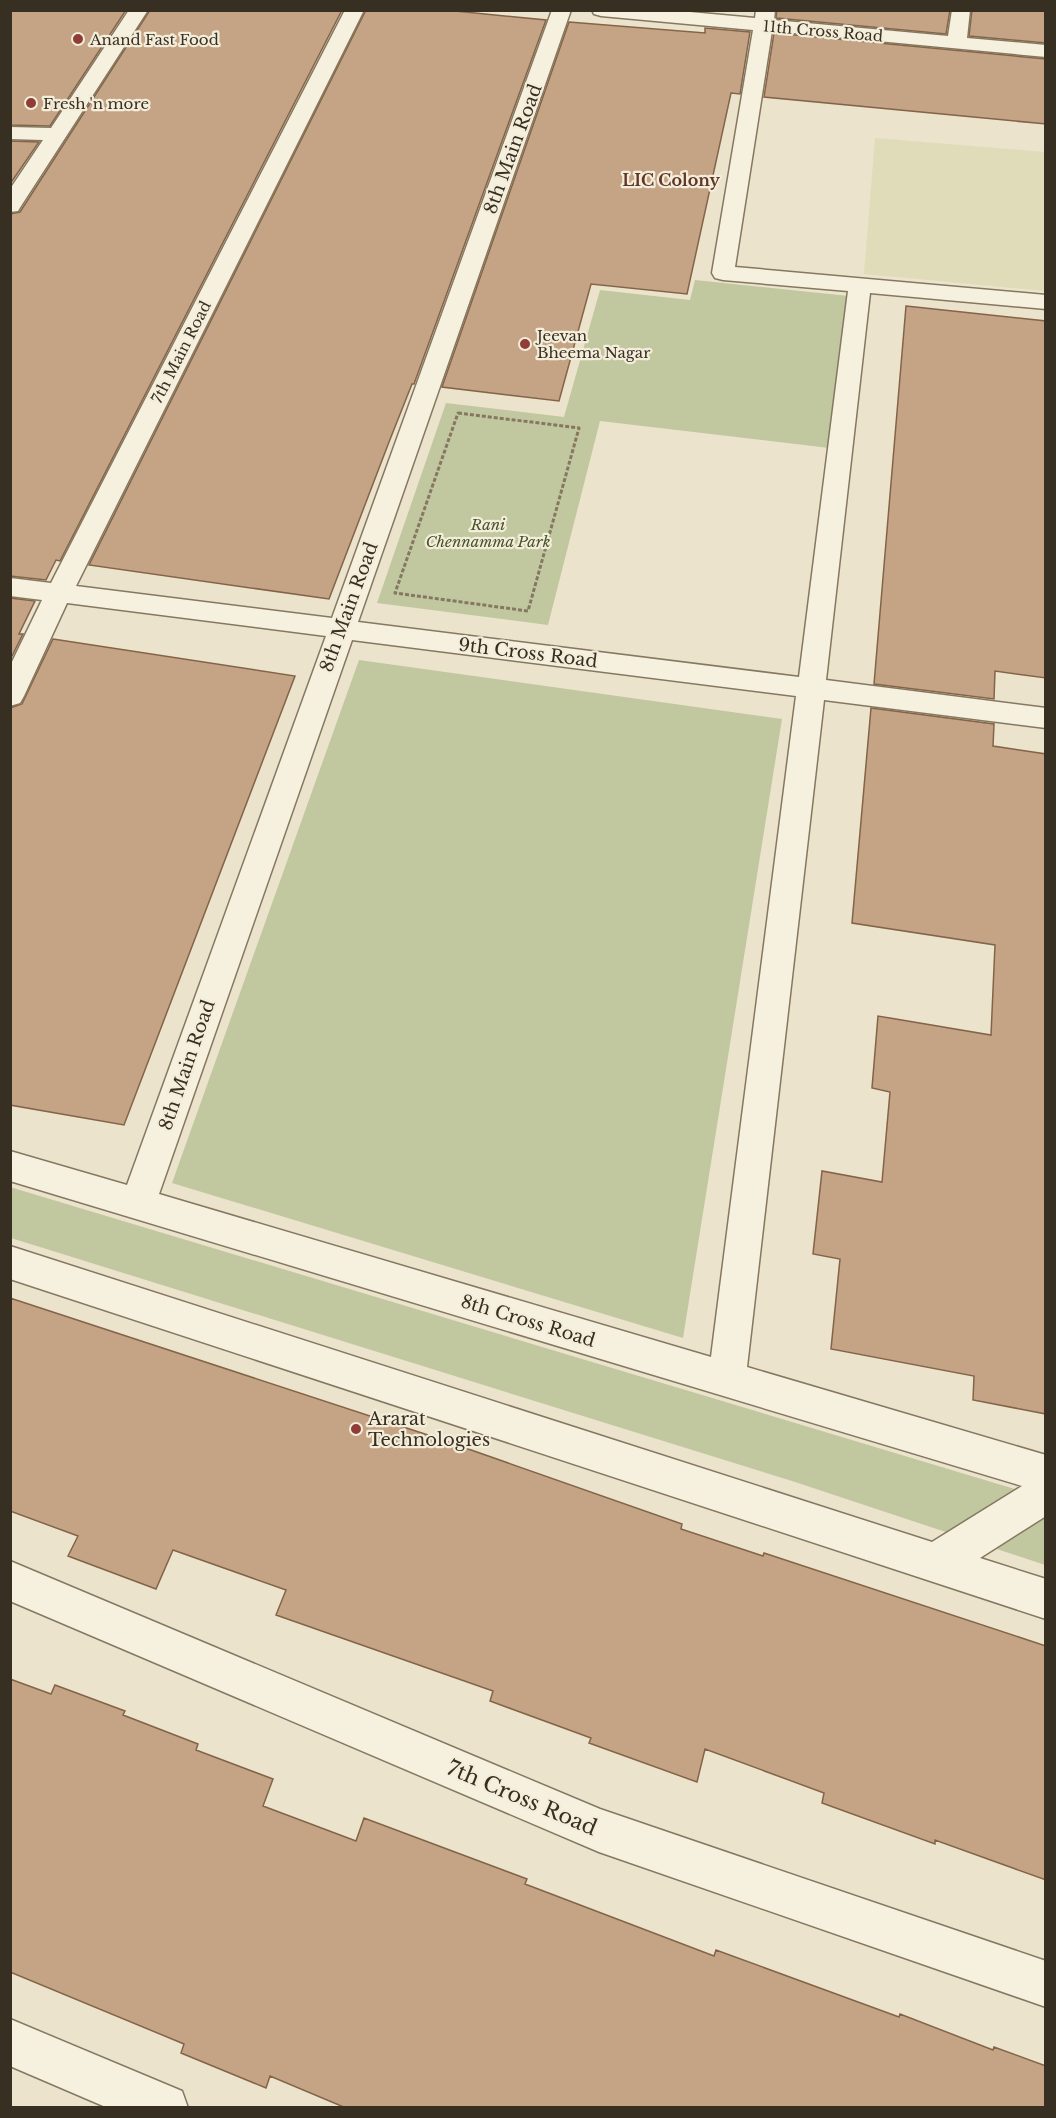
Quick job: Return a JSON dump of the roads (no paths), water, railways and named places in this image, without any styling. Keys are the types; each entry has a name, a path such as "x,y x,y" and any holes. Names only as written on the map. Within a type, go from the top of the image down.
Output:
{"street":[{"path":"10,206 139,10"},
{"name":"7th Main Road","path":"10,696 58,593 355,10"},
{"name":"8th Main Road","path":"138,1204 562,10"},
{"name":"11th Cross Road","path":"601,10 764,18 957,43 1046,51"},
{"path":"957,43 961,10"},
{"path":"764,18 723,273 1046,302"},
{"path":"10,133 58,134"},
{"path":"727,1381 860,285"},
{"name":"9th Cross Road","path":"10,587 1046,718"},
{"name":"8th Cross Road","path":"10,1166 1046,1474"},
{"path":"10,1262 1046,1599"},
{"path":"936,1563 1046,1493"},
{"name":"7th Cross Road","path":"10,1581 599,1830 1046,1984"},
{"path":"10,2042 165,2108"}],"place":[{"name":"Anand Fast Food","path":"78,39"},
{"name":"Fresh 'n more","path":"31,103"},
{"name":"Jeevan Bheema Nagar","path":"525,344"},
{"name":"Ararat Technologies","path":"356,1429"}],"district":[{"name":"LIC Colony","path":"671,180"}],"park label":[{"name":"Rani Chennamma Park","path":"488,532"}]}
